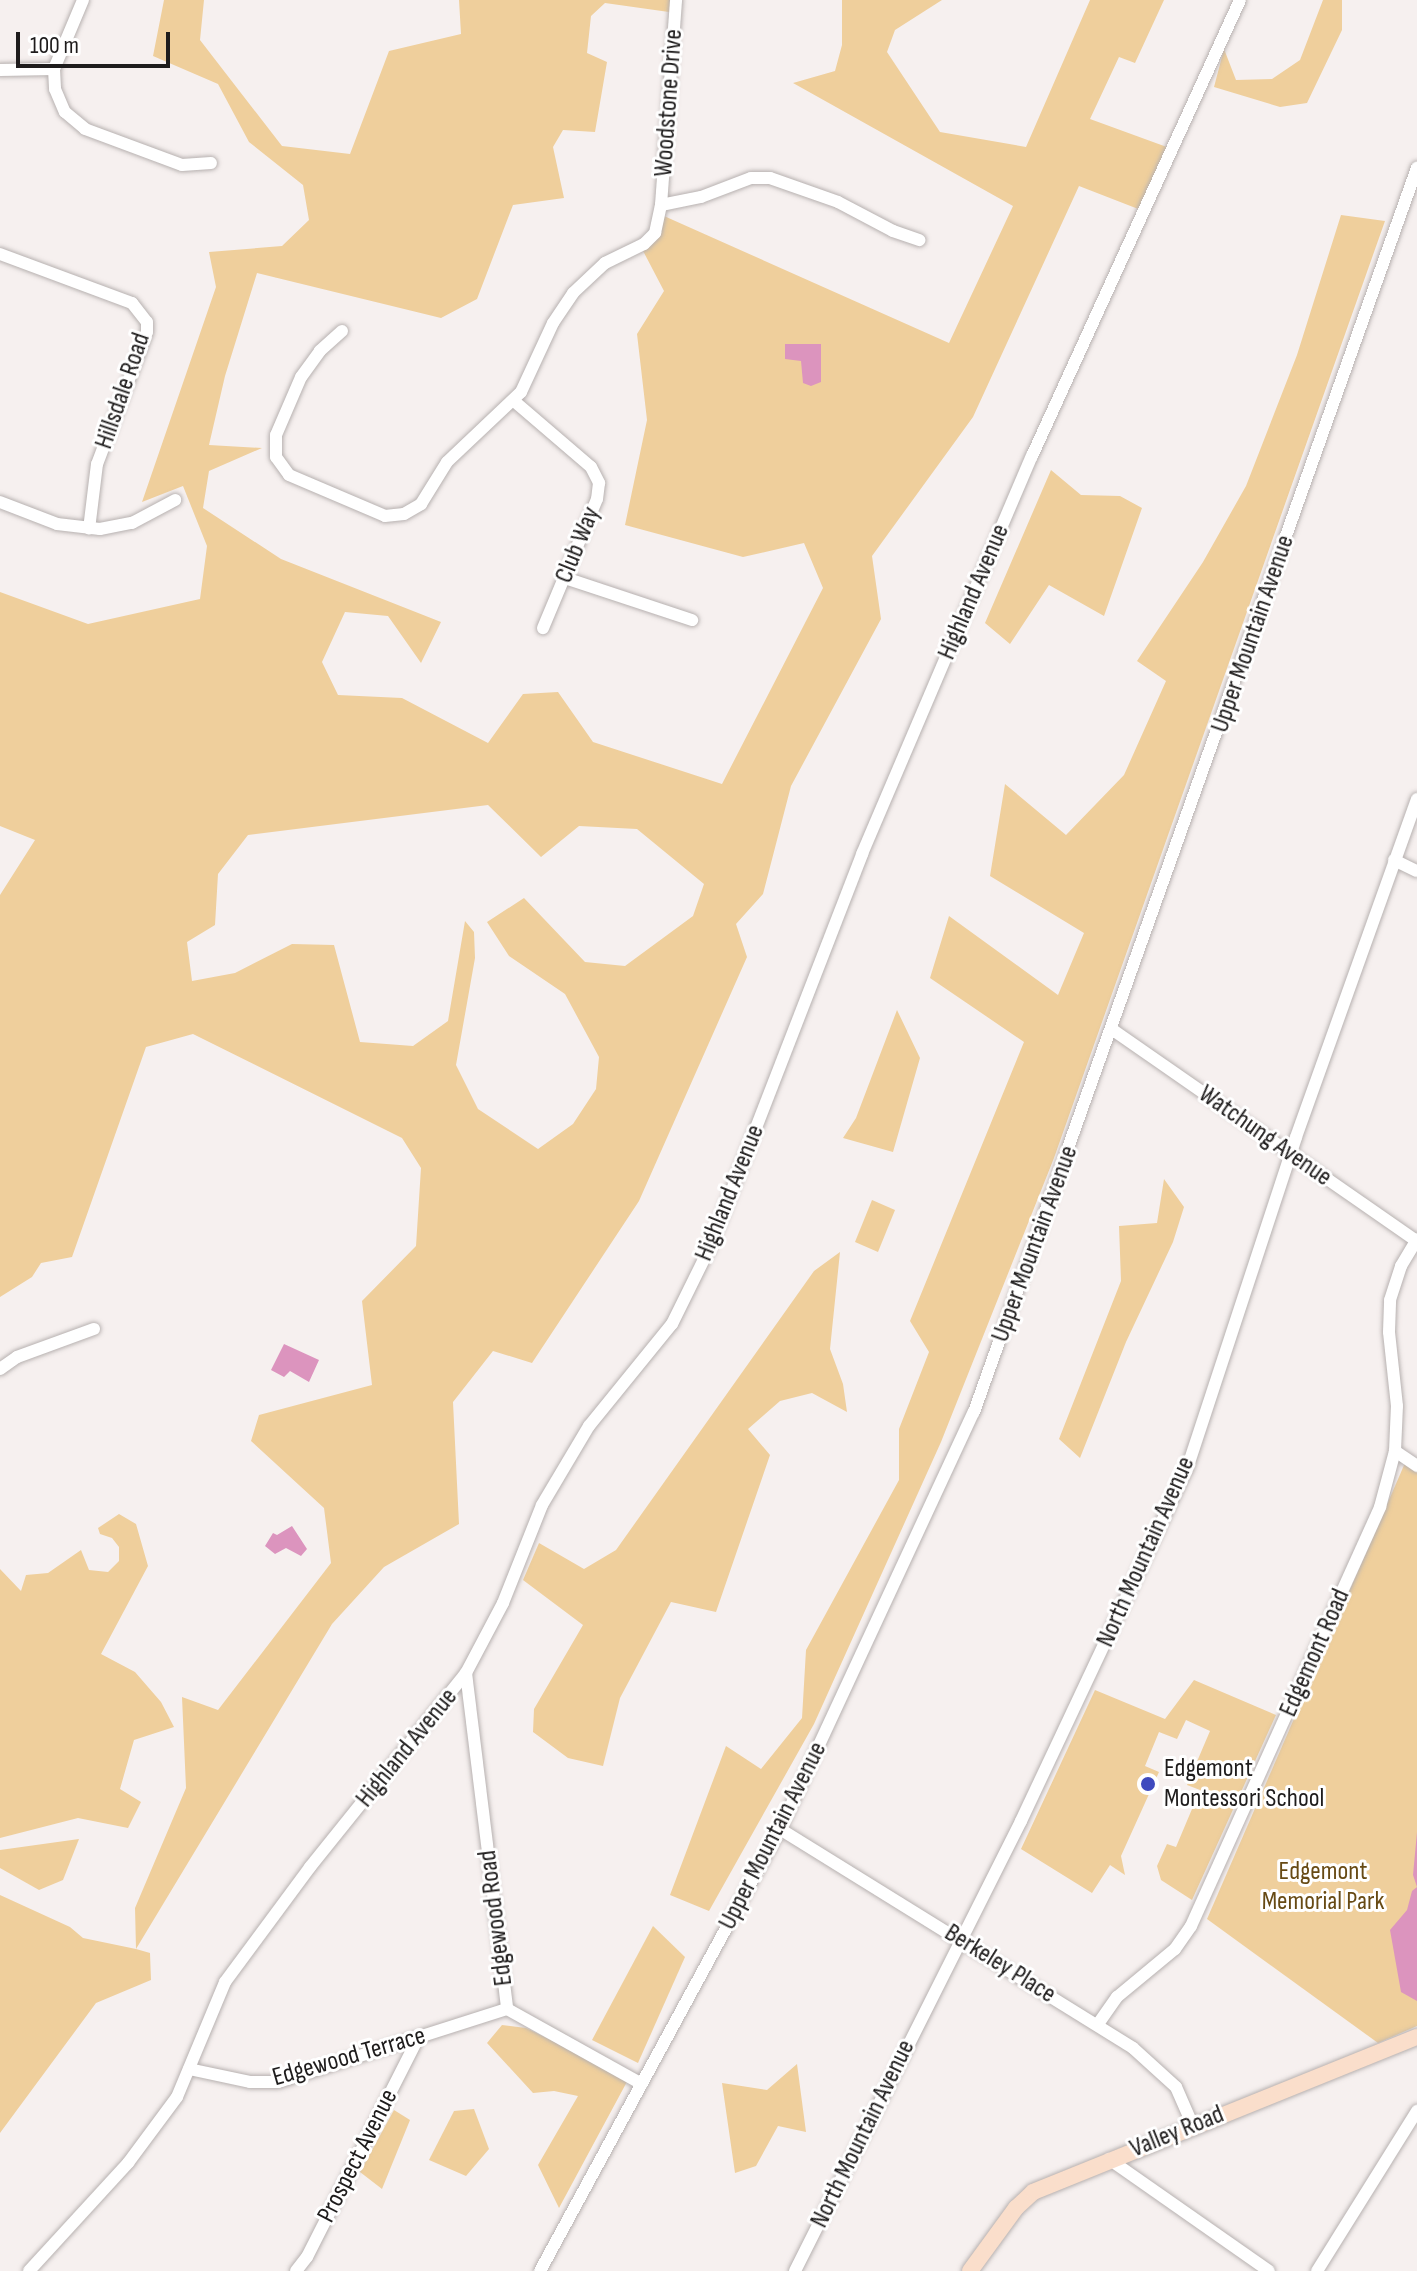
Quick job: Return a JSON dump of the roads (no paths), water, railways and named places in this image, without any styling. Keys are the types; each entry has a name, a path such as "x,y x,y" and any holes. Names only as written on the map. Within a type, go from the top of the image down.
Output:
{"main road":[{"name":"Valley Road","path":"970,2271 1016,2208 1033,2192 1417,2037"}],"street":[{"path":"83,0 54,69 61,104 85,129 182,165 211,163"},
{"name":"Woodstone Drive","path":"342,331 301,377 276,435 276,457 289,475 385,516 404,514 421,504 447,462 514,401 566,302 605,263 652,237 661,205 676,0"},
{"name":"Highland Avenue","path":"29,2271 128,2163 177,2097 225,1982 310,1867 466,1673 503,1603 542,1505 589,1426 672,1324 709,1249 862,854 1032,456 1240,0"},
{"path":"0,70 54,69"},
{"name":"Upper Mountain Avenue","path":"540,2271 780,1829 974,1412 1113,1030 1417,168"},
{"path":"661,205 701,197 751,178 770,178 838,202 893,231 919,240"},
{"name":"Hillsdale Road","path":"0,254 132,303 147,322 147,332 97,464 89,529"},
{"name":"Club Way","path":"514,401 587,463 598,478 597,499 543,628"},
{"path":"0,502 57,524 89,529 132,523 175,500"},
{"path":"565,578 692,620"},
{"name":"North Mountain Avenue","path":"795,2271 959,1939 1021,1821 1187,1469 1290,1153 1417,799"},
{"path":"1394,860 1417,871"},
{"name":"Watchung Avenue","path":"1113,1030 1417,1240"},
{"name":"Edgemont Road","path":"1098,2024 1117,1997 1175,1949 1191,1926 1372,1527 1387,1487 1395,1451 1397,1406 1389,1332 1390,1300 1401,1266 1417,1240"},
{"path":"0,1369 17,1357 94,1329"},
{"path":"1395,1451 1417,1466"},
{"name":"Edgewood Road","path":"466,1673 507,2009 642,2084"},
{"name":"Berkeley Place","path":"780,1829 1098,2024 1169,2079 1180,2094 1193,2126"},
{"name":"Edgewood Terrace","path":"189,2069 250,2082 278,2082 507,2009"},
{"name":"Prospect Avenue","path":"296,2271 307,2257 418,2038"},
{"path":"1317,2271 1412,2130 1417,2111"},
{"path":"1109,2159 1269,2271"}],"place":[{"name":"Edgemont Montessori School","path":"1148,1784"}],"park label":[{"name":"Edgemont Memorial Park","path":"1323,1887"}]}
